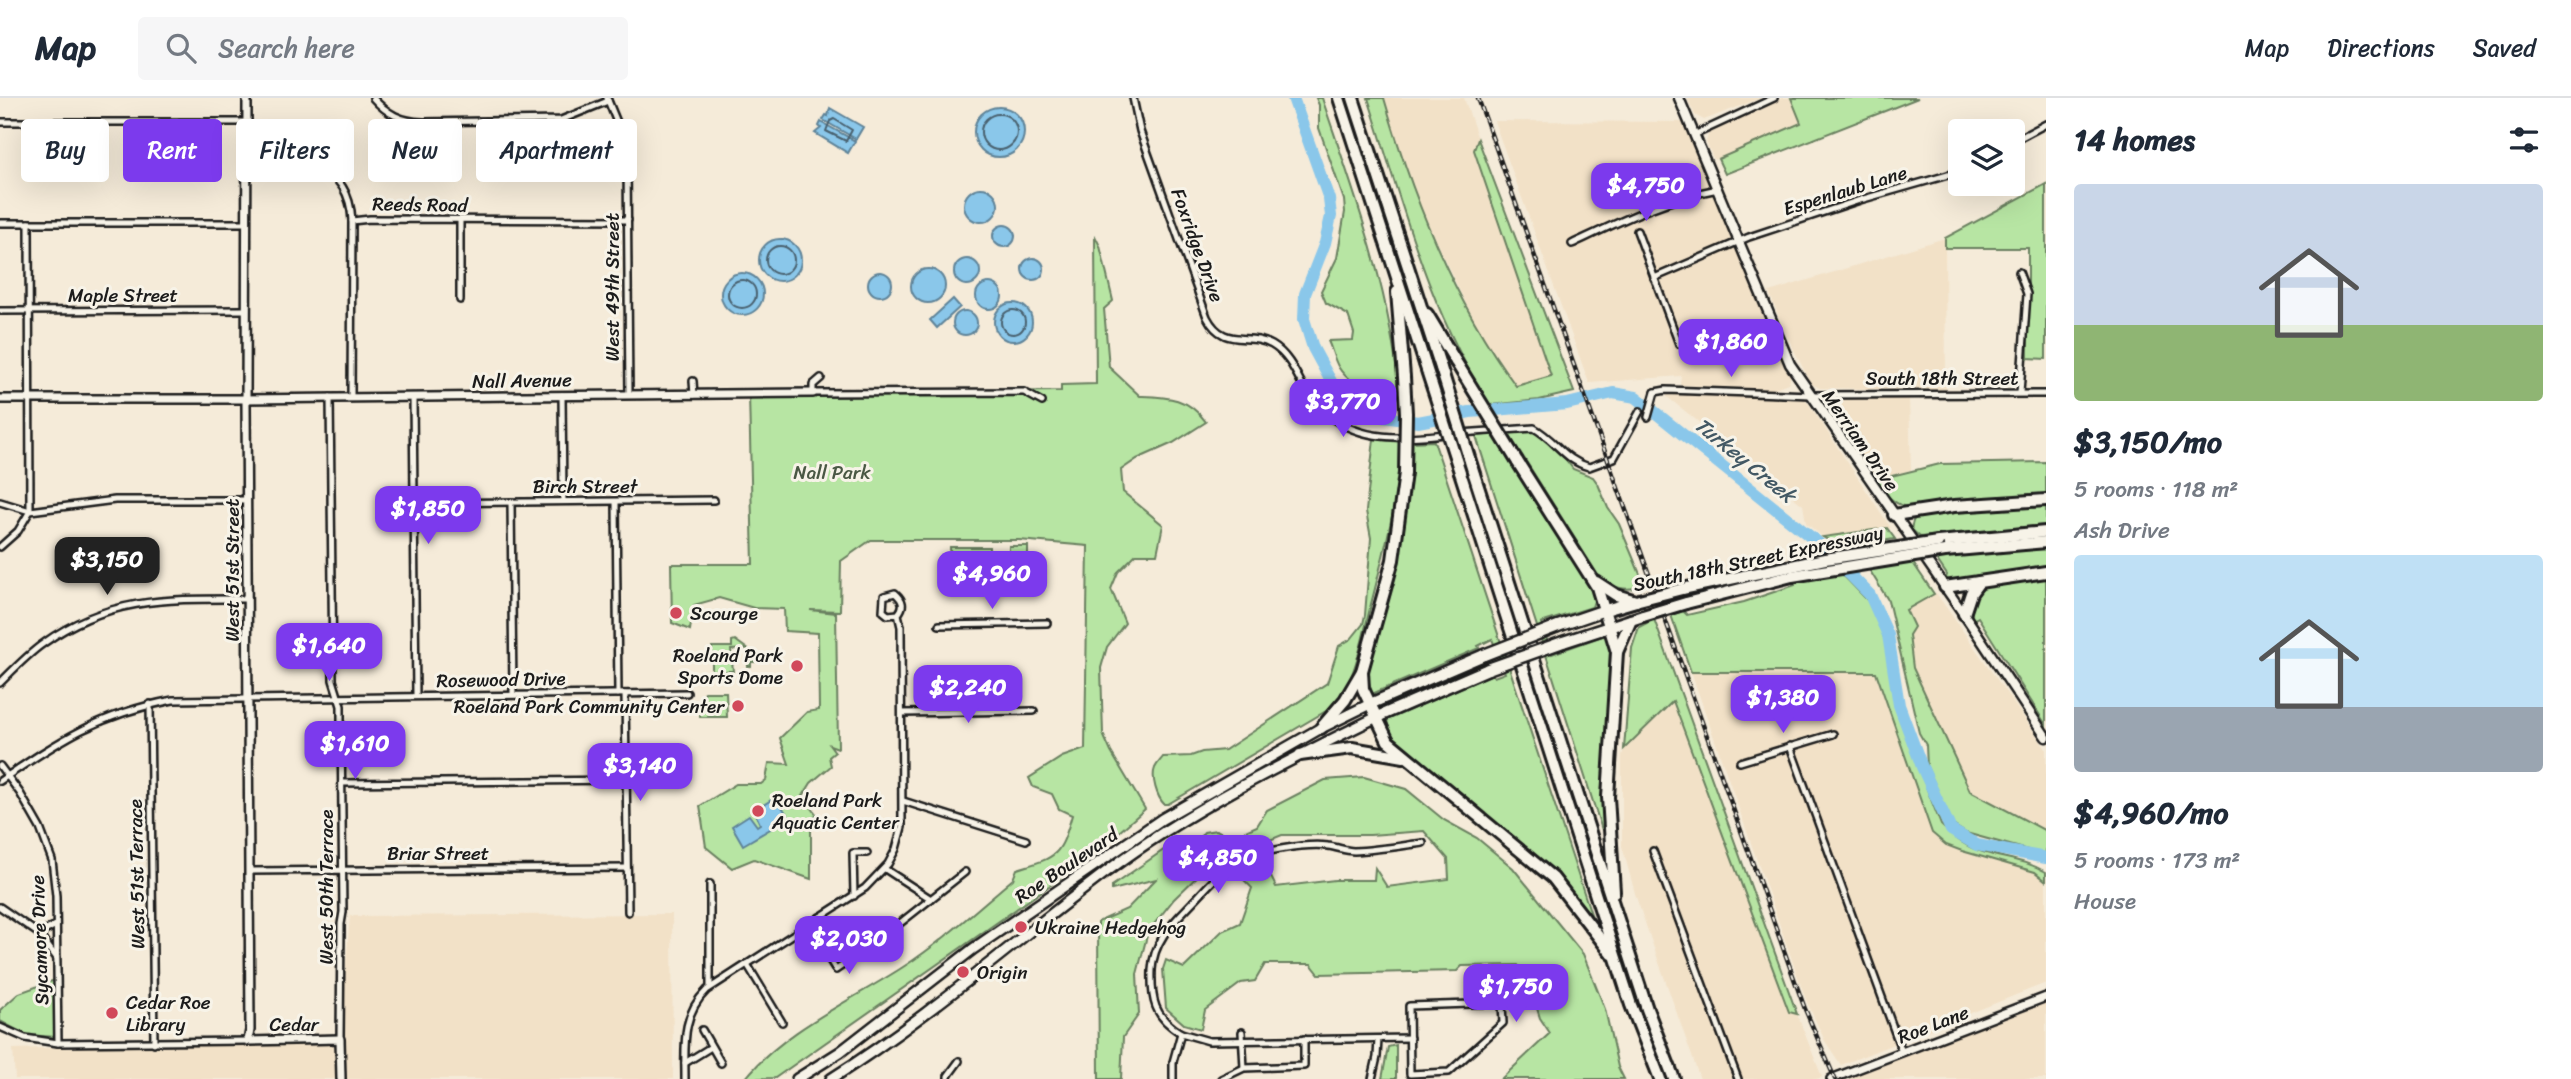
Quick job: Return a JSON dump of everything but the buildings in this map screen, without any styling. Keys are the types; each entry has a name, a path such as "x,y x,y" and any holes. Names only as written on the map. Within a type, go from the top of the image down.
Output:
{"highway":[{"path":"1339,98 1618,962 1660,1079"},
{"path":"1353,98 1657,1040 1674,1079"},
{"path":"1321,728 1345,700 1362,671 1393,560 1405,473 1406,413 1396,275"},
{"path":"1417,296 1517,461 1594,581 1617,652"},
{"path":"1894,515 1954,506 2046,500"},
{"name":"South 18th Street Expressway","path":"1370,704 1558,626 1638,600 1682,589 1790,571 2046,532"},
{"name":"South 18th Street Expressway","path":"1941,546 2046,542"},
{"name":"South 18th Street Expressway","path":"1377,717 1488,669 1563,642 1790,571"},
{"path":"1945,587 2046,572"},
{"path":"1594,581 1616,595 1638,600"},
{"path":"1964,614 1971,593 1979,582"},
{"path":"1615,908 1608,797 1617,652 1631,620"},
{"path":"1362,671 1363,689 1388,741 1553,878 1618,962"},
{"path":"1300,755 1352,748 1407,757"}],"main road":[{"name":"Merriam Drive","path":"1679,98 1790,364 2046,737"},
{"name":"Roe Boulevard","path":"797,1079 841,1052 973,949 1162,819 1321,728 1370,704"},
{"name":"Roe Boulevard","path":"831,1079 938,1006 1108,871 1196,811 1377,717"}],"street":[{"name":"West 51st Street","path":"247,98 247,119"},
{"path":"373,98 386,112 394,116 423,122 561,120 607,99"},
{"name":"Foxridge Drive","path":"1133,98 1140,131 1207,317 1214,328 1231,338 1262,340 1279,349 1314,404 1348,427 1393,439 1534,428 1547,435 1569,459 1589,467 1614,458 1640,411"},
{"path":"1694,135 1774,98"},
{"name":"West 49th Street","path":"607,99 626,150 629,395"},
{"path":"0,122 236,122"},
{"path":"2025,135 2046,124"},
{"name":"Espenlaub Lane","path":"1654,278 1740,241 1860,200 1948,175"},
{"name":"West 51st Street","path":"247,182 250,871 248,1041"},
{"name":"Reeds Road","path":"339,182 351,208 352,221 628,220"},
{"path":"1572,244 1646,208 1684,195 1718,189"},
{"path":"460,220 460,300"},
{"path":"351,397 352,221"},
{"path":"0,223 246,223"},
{"path":"0,547 18,531 30,511 29,223"},
{"path":"1637,231 1679,344"},
{"path":"2019,272 2027,294 2020,393"},
{"name":"Maple Street","path":"0,312 246,310"},
{"path":"813,393 813,386 821,378"},
{"path":"694,381 694,395"},
{"name":"South 18th Street","path":"1648,417 1655,393 1666,390 1811,395 2046,394"},
{"name":"Nall Avenue","path":"0,399 1024,392 1042,402"},
{"path":"562,395 563,501"},
{"name":"West 50th Terrace","path":"330,397 333,680 341,706 341,1079"},
{"path":"413,397 416,696"},
{"path":"0,502 30,511 115,500 247,500"},
{"name":"Birch Street","path":"415,503 714,500"},
{"path":"511,502 513,694"},
{"path":"616,502 628,912"},
{"path":"895,593 901,598 902,610 898,614 888,615 883,611 884,596 895,593"},
{"path":"0,683 37,649 63,630 86,618 118,607 156,600 247,599"},
{"path":"685,1079 687,1020 698,998 710,987 854,896 873,882 892,857 900,837 903,802 901,627 898,614"},
{"path":"939,625 1046,623"},
{"name":"Rosewood Drive","path":"0,781 76,732 103,719 150,704 201,698 687,693"},
{"name":"West 51st Terrace","path":"150,704 154,1043"},
{"path":"902,713 1034,711"},
{"path":"1741,762 1833,734"},
{"path":"1790,746 1902,1052"},
{"name":"Sycamore Drive","path":"0,766 29,807 45,838 52,860 56,887 58,1043"},
{"path":"342,783 626,780"},
{"path":"903,802 1026,840"},
{"path":"1410,1038 1209,1041 1181,1033 1167,1025 1155,1008 1152,961 1164,931 1222,872 1258,854 1325,846 1351,851 1423,843"},
{"path":"1653,851 1738,1079"},
{"path":"854,896 853,853 867,853"},
{"name":"Briar Street","path":"250,871 627,868"},
{"path":"884,869 930,899"},
{"path":"885,935 965,872"},
{"path":"710,884 710,987"},
{"path":"0,907 38,934 56,957"},
{"path":"808,926 836,970 849,961 820,917"},
{"path":"38,934 56,925"},
{"path":"747,964 782,1022"},
{"name":"Roe Lane","path":"1831,1079 2046,998"},
{"path":"1502,1003 1503,1023 1449,1072 1410,1074 1410,1038 1409,1006 1502,1003"},
{"path":"0,1027 25,1038 58,1043 248,1041"},
{"path":"702,1030 721,1063"},
{"path":"1242,1032 1244,1068"},
{"path":"1173,1079 1173,1062 1181,1033"},
{"path":"1221,1079 1244,1068 1304,1066 1304,1039"},
{"path":"1372,1079 1378,1039"},
{"name":"Cedar","path":"248,1041 340,1040"},
{"path":"685,1063 711,1046"},
{"path":"948,1079 960,1061"}],"shaded area":[{"path":"1384,98 1464,98 1478,139 1474,150 1551,377 1516,386 1479,331 1410,181"},
{"path":"1687,98 1761,98 1704,120 1695,115"},
{"path":"1783,98 1791,98 1801,123 1714,160 1706,142 1710,129"},
{"path":"1494,121 1685,122 1790,369 1788,383 1770,390 1680,385 1681,376 1589,383"},
{"path":"1945,238 1946,390 1820,388 1811,384 1784,330 1769,292"},
{"path":"1672,393 1805,398 1891,528 1823,537 1806,523 1803,505 1666,396"},
{"path":"1832,397 1909,398 1911,470 1875,480 1826,408 1826,401"},
{"path":"1936,593 2046,749 2046,831 1970,791 1913,668 1905,610"},
{"path":"1691,672 1876,672 1933,833 1962,851 2035,872 2046,881 2046,983 1841,1065 1825,1041 1806,1000"},
{"path":"1673,700 1789,1012 1797,1014 1822,1077 1817,1079 1700,1079 1636,897 1622,846 1624,749"},
{"path":"672,914 673,1079 15,1079 13,1049 340,1039 350,916"},
{"path":"2046,1003 2046,1079 1844,1079"}],"green space":[{"path":"1316,98 1322,98 1379,278 1399,390 1385,394 1371,393 1346,376 1337,365 1328,341 1353,340 1354,333 1348,315 1326,303 1321,291 1337,258 1345,212 1344,200 1319,128 1319,105"},
{"path":"1368,98 1384,98 1408,174 1437,248 1473,319 1516,386 1551,376 1474,150 1478,139 1574,392 1539,400 1490,405 1450,333 1434,295 1405,217"},
{"path":"1791,98 1918,98 1725,174 1718,159 1801,123"},
{"path":"2046,184 2046,359 2028,358 2028,248 1945,248 1945,238"},
{"name":"Nall Park","path":"1095,236 1100,246 1113,301 1104,309 1109,367 1140,396 1168,398 1184,403 1206,422 1121,470 1123,492 1163,525 1157,554 1136,554 1118,572 1111,589 1125,623 1107,647 1101,668 1103,734 1145,809 1062,877 775,1078 745,1079 798,1031 932,947 1013,879 1017,869 1049,858 1060,847 1072,815 1059,809 1052,794 1033,787 1029,778 1062,757 1085,749 1088,546 1019,540 871,540 841,561 840,611 810,610 836,613 838,748 830,745 835,752 829,757 831,766 811,783 803,796 817,815 811,820 811,879 754,859 732,868 706,847 700,806 736,784 761,784 766,780 769,763 789,764 780,738 807,712 819,710 818,633 785,631 784,609 754,608 719,598 694,605 690,630 672,623 671,564 753,564 749,394 1061,391 1061,385 1096,384"},
{"path":"1530,431 1541,434 1557,448 1573,469 1593,477 1619,524 1645,586 1620,588 1609,584 1598,575 1508,433"},
{"path":"1496,434 1591,585 1595,598 1592,607 1541,623 1552,654 1608,634 1610,648 1605,829 1602,830 1476,436"},
{"path":"1374,439 1401,442 1400,463 1394,505 1363,638 1345,690 1326,711 1164,804 1154,782 1155,768 1163,757 1191,756 1225,750 1327,683 1339,646 1351,639 1363,624 1371,538 1366,511"},
{"path":"1434,441 1593,920 1590,921 1579,905 1390,734 1387,720 1492,674 1494,677 1505,673 1492,639 1478,646 1479,648 1372,694 1367,675 1398,566 1406,512 1411,442"},
{"path":"2046,462 2046,496 1908,507 1893,500 1875,480 1940,464"},
{"path":"2046,504 2046,525 1920,537 1911,529 1918,515 1993,506"},
{"path":"1887,528 1895,539 1840,547 1823,537"},
{"path":"1009,546 1028,546 1028,566 1009,566"},
{"path":"950,547 989,547 989,566 951,567"},
{"path":"2046,549 2046,569 1951,582 1935,557"},
{"path":"1911,560 1934,594 1906,610 1914,627 1909,635 1913,668 1970,791 2046,831 2046,855 1966,833 1953,825 1927,767 1926,745 1919,733 1888,600 1867,566"},
{"path":"1838,570 1870,603 1878,620 1885,641 1898,715 1941,825 1972,848 2023,862 2046,872 2046,881 2035,872 1946,845 1932,833 1876,672 1691,672 1671,615 1683,611 1687,615 1744,602 1795,585 1795,580"},
{"path":"2046,577 2046,725 1978,617 1973,620 1972,606 1976,596 1995,584"},
{"path":"1654,619 1797,1014 1789,1012 1673,701 1624,749 1632,648 1639,627"},
{"path":"735,640 750,651 755,662 748,666 747,649 731,650 733,671 712,671 712,647 732,647 732,641"},
{"path":"705,692 726,692 727,717 700,717 700,698"},
{"path":"1364,777 1406,789 1444,820 1477,838 1513,868 1583,954 1605,1009 1618,1067 1624,1079 1501,1079 1550,1033 1540,1018 1531,989 1518,965 1462,966 1457,971 1319,974 1311,964 1265,964 1255,981 1241,983 1205,1010 1201,1029 1184,1024 1166,1008 1163,969 1166,960 1184,968 1222,931 1240,923 1252,888 1242,878 1267,869 1276,887 1335,880 1374,880 1375,868 1387,887 1449,879 1448,859 1424,831 1370,835 1282,835 1210,864 1174,899 1148,932 1137,974 1139,1014 1123,1037 1121,1079 1099,1079 1098,922 1127,909 1156,879 1112,890 1112,886 1165,849 1190,850 1204,832 1216,830 1232,837 1257,826 1267,810 1325,780"},
{"path":"55,980 57,1037 26,1035 0,1021 0,1010 19,993"},
{"path":"1396,1045 1396,1079 1382,1079 1388,1047"}],"water":[{"path":"999,107 1017,114 1024,132 1017,150 999,157 981,150 974,132 981,114"},
{"path":"830,108 863,127 856,139 823,120 828,116"},
{"path":"821,122 855,141 848,153 815,133 821,128"},
{"path":"981,188 993,193 998,205 993,217 981,222 969,217 964,205 969,193"},
{"path":"1004,225 1012,228 1015,236 1012,244 1004,247 996,244 993,236 996,228"},
{"path":"780,239 795,245 801,260 795,275 780,281 765,275 759,260 765,245"},
{"path":"1033,258 1041,261 1044,269 1041,277 1033,280 1025,277 1022,269 1025,261"},
{"path":"967,259 976,263 980,272 976,281 967,285 958,281 954,272 958,263"},
{"path":"928,269 940,274 945,286 940,298 928,303 916,298 911,286 916,274"},
{"path":"880,272 891,279 892,284 885,295 880,296 869,289 868,284 875,273"},
{"path":"742,273 757,279 763,294 757,309 742,315 727,309 721,294 727,279"},
{"path":"989,283 998,287 1002,296 998,305 989,309 980,305 976,296 980,287"},
{"path":"953,299 960,307 937,328 930,320"},
{"path":"1013,303 1027,308 1032,322 1027,336 1013,341 999,336 994,322 999,308"},
{"path":"965,311 976,318 977,323 970,334 965,335 954,328 953,323 960,312"},
{"path":"776,797 789,818 743,845 732,826 749,815 757,826 760,824 754,811"}],"waterway":[{"name":"Turkey Creek","path":"1293,98 1329,199 1331,216 1325,243 1305,294 1304,319 1313,348 1333,385 1359,405 1384,417 1418,422 1470,412 1567,404 1613,393 1636,397 1822,546 1870,595 1888,635 1899,705 1922,767 1951,830 1977,845 2046,858"}],"railway":[{"path":"1478,98 1805,1009 1835,1079"}],"place":[{"name":"Scourge","path":"676,613"},
{"name":"Roeland Park Sports Dome","path":"797,666"},
{"name":"Roeland Park Community Center","path":"738,706"},
{"name":"Roeland Park Aquatic Center","path":"758,811"},
{"name":"Ukraine Hedgehog","path":"1021,927"},
{"name":"Origin","path":"963,972"},
{"name":"Cedar Roe Library","path":"112,1013"}]}
